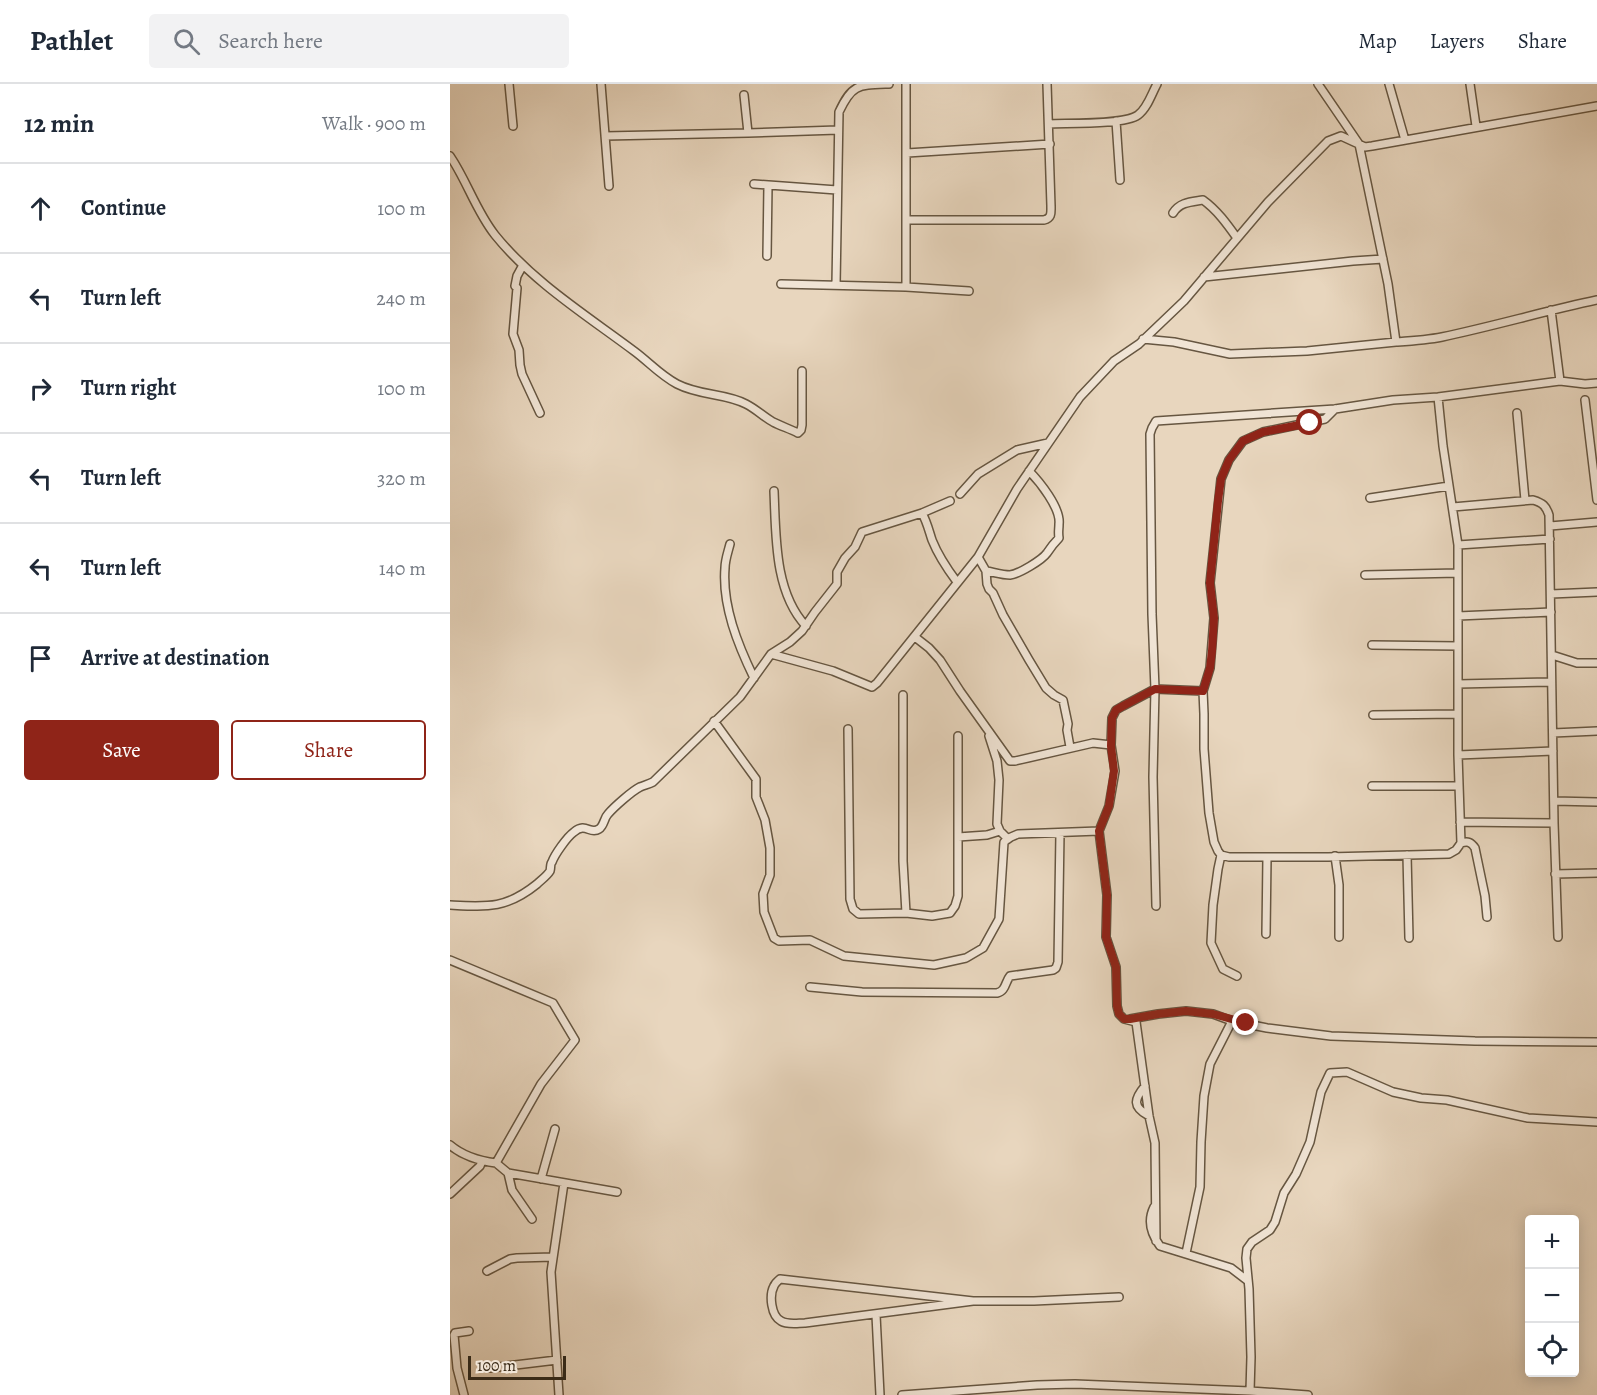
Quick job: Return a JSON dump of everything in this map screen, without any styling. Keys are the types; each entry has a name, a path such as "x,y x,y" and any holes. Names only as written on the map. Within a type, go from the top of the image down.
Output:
{"street":[{"path":"509,84 513,126"},
{"path":"601,84 609,186"},
{"path":"836,285 839,111 856,85 889,84"},
{"path":"906,84 906,287"},
{"path":"906,220 1048,219 1051,206 1047,84"},
{"path":"1049,124 1116,121 1132,118 1139,115 1157,84"},
{"path":"1318,84 1359,144 1388,284 1396,342"},
{"path":"1389,84 1405,140"},
{"path":"1470,84 1476,126"},
{"path":"744,95 748,133"},
{"path":"771,654 833,671 872,687 877,683 978,557 1017,489 1080,397 1114,361 1139,344 1184,301 1282,188 1328,141 1341,136 1365,147 1597,106"},
{"path":"1116,121 1120,180"},
{"path":"605,136 838,130"},
{"path":"907,153 1050,144"},
{"path":"450,156 479,213 495,235 523,265 606,332 636,352 658,372 678,384 704,394 724,396 746,404 773,422 798,433 802,425 802,371"},
{"path":"754,184 837,190"},
{"path":"767,256 768,185"},
{"path":"1173,213 1177,206 1203,200 1224,219 1238,238"},
{"path":"1204,277 1383,259"},
{"path":"523,265 515,286 517,295 513,334 519,350 522,374 540,413"},
{"path":"781,284 969,291"},
{"path":"1143,339 1174,342 1230,354 1307,351 1440,337 1597,300"},
{"path":"1551,310 1560,381"},
{"path":"1156,906 1150,435 1156,421 1335,409 1560,381 1597,383"},
{"path":"1221,855 1267,857 1449,854 1461,843 1458,755 1458,545 1438,397"},
{"path":"1585,400 1597,500"},
{"path":"1237,976 1223,969 1211,943 1213,906 1221,855 1214,842 1209,813 1204,749 1203,691 1212,651 1214,618 1210,583 1221,479 1229,460 1243,441 1263,432 1325,419 1335,409"},
{"path":"1517,413 1525,500"},
{"path":"960,494 978,474 1017,450 1048,443"},
{"path":"986,571 1011,575 1022,571 1047,552 1059,538 1057,513 1041,484 1029,471"},
{"path":"1370,498 1449,486"},
{"path":"774,491 780,572 790,605 796,616 806,626"},
{"path":"1453,507 1525,500 1541,502 1549,515 1558,937"},
{"path":"450,905 486,907 500,905 523,894 545,877 550,871 552,861 575,830 581,827 591,831 601,828 606,816 640,787 653,782 740,697 771,654 790,642 806,626 837,584 837,572 844,558 855,547 862,532 922,513 950,501"},
{"path":"922,513 930,529 933,542 957,582"},
{"path":"1550,526 1597,522"},
{"path":"1458,545 1550,539"},
{"path":"730,544 725,566 725,589 735,630 754,678"},
{"path":"978,557 986,571 989,589 1029,660 1046,688 1063,700 1070,747"},
{"path":"1365,575 1458,573"},
{"path":"1551,594 1597,592"},
{"path":"1458,615 1551,612"},
{"path":"915,637 940,660 1010,760 1015,761 1093,743 1111,746"},
{"path":"1372,645 1458,646"},
{"path":"1552,655 1577,663 1597,663"},
{"path":"1458,684 1551,682"},
{"path":"1203,691 1155,689 1116,710 1112,718 1111,746 1114,771 1109,806 1099,831 1107,895 1106,937 1116,967 1117,1006 1119,1014 1124,1019 1186,1011 1213,1014 1233,1021 1275,1029 1331,1036 1597,1042"},
{"path":"903,695 903,850 906,913"},
{"path":"1372,715 1458,714"},
{"path":"714,721 756,780 756,797 765,820 770,848 770,875 763,894 764,912 774,938 779,941 810,940 844,956 934,965 966,958 983,948 999,919 1004,842 1018,834 1099,831"},
{"path":"983,721 997,761 999,831 1008,839"},
{"path":"848,729 850,899 853,909 859,914 906,913 932,916 950,913 955,906 958,896 958,736"},
{"path":"1553,733 1597,731"},
{"path":"1458,755 1553,750"},
{"path":"1372,786 1459,786"},
{"path":"1554,801 1597,802"},
{"path":"1460,822 1554,823"},
{"path":"958,837 987,835 999,831"},
{"path":"810,987 869,992 997,993 1004,989 1010,976 1053,970 1058,962 1060,832"},
{"path":"1461,843 1472,843 1475,848 1487,917"},
{"path":"1407,855 1409,938"},
{"path":"1335,856 1339,885 1339,937"},
{"path":"1266,934 1267,857"},
{"path":"1555,874 1597,873"},
{"path":"450,960 553,1003 576,1040 541,1084 496,1163"},
{"path":"1130,1019 1136,1022 1155,1143 1156,1241 1160,1246 1231,1268 1248,1281"},
{"path":"1186,1253 1200,1187 1204,1096 1210,1064 1233,1021"},
{"path":"1250,1391 1247,1249 1252,1242 1270,1230 1275,1222 1284,1193 1296,1174 1310,1142 1321,1092 1330,1073 1347,1072 1393,1092 1421,1098 1447,1100 1528,1118 1597,1122"},
{"path":"1145,1086 1137,1095 1136,1101 1137,1107 1149,1116"},
{"path":"542,1179 555,1129"},
{"path":"450,1145 482,1161 496,1163 508,1173 617,1192"},
{"path":"450,1194 480,1166 482,1161"},
{"path":"508,1173 512,1190 532,1219"},
{"path":"559,1395 551,1281 564,1183"},
{"path":"487,1271 510,1259 553,1257"},
{"path":"973,1301 805,1323 780,1321 775,1317 772,1309 773,1287 780,1279 973,1301 1119,1297"},
{"path":"876,1315 880,1395"},
{"path":"464,1395 457,1368 454,1335 469,1331"},
{"path":"490,1368 557,1360"},
{"path":"902,1395 1075,1384 1308,1395"}],"route":[{"path":"1246,1023 1213,1014 1186,1011 1130,1019 1124,1019 1119,1014 1116,967 1106,937 1106,877 1099,831 1109,806 1114,771 1111,746 1112,718 1116,710 1155,689 1203,691 1212,651 1214,618 1210,583 1218,501 1221,479 1229,460 1243,441 1263,432 1310,423"}]}
